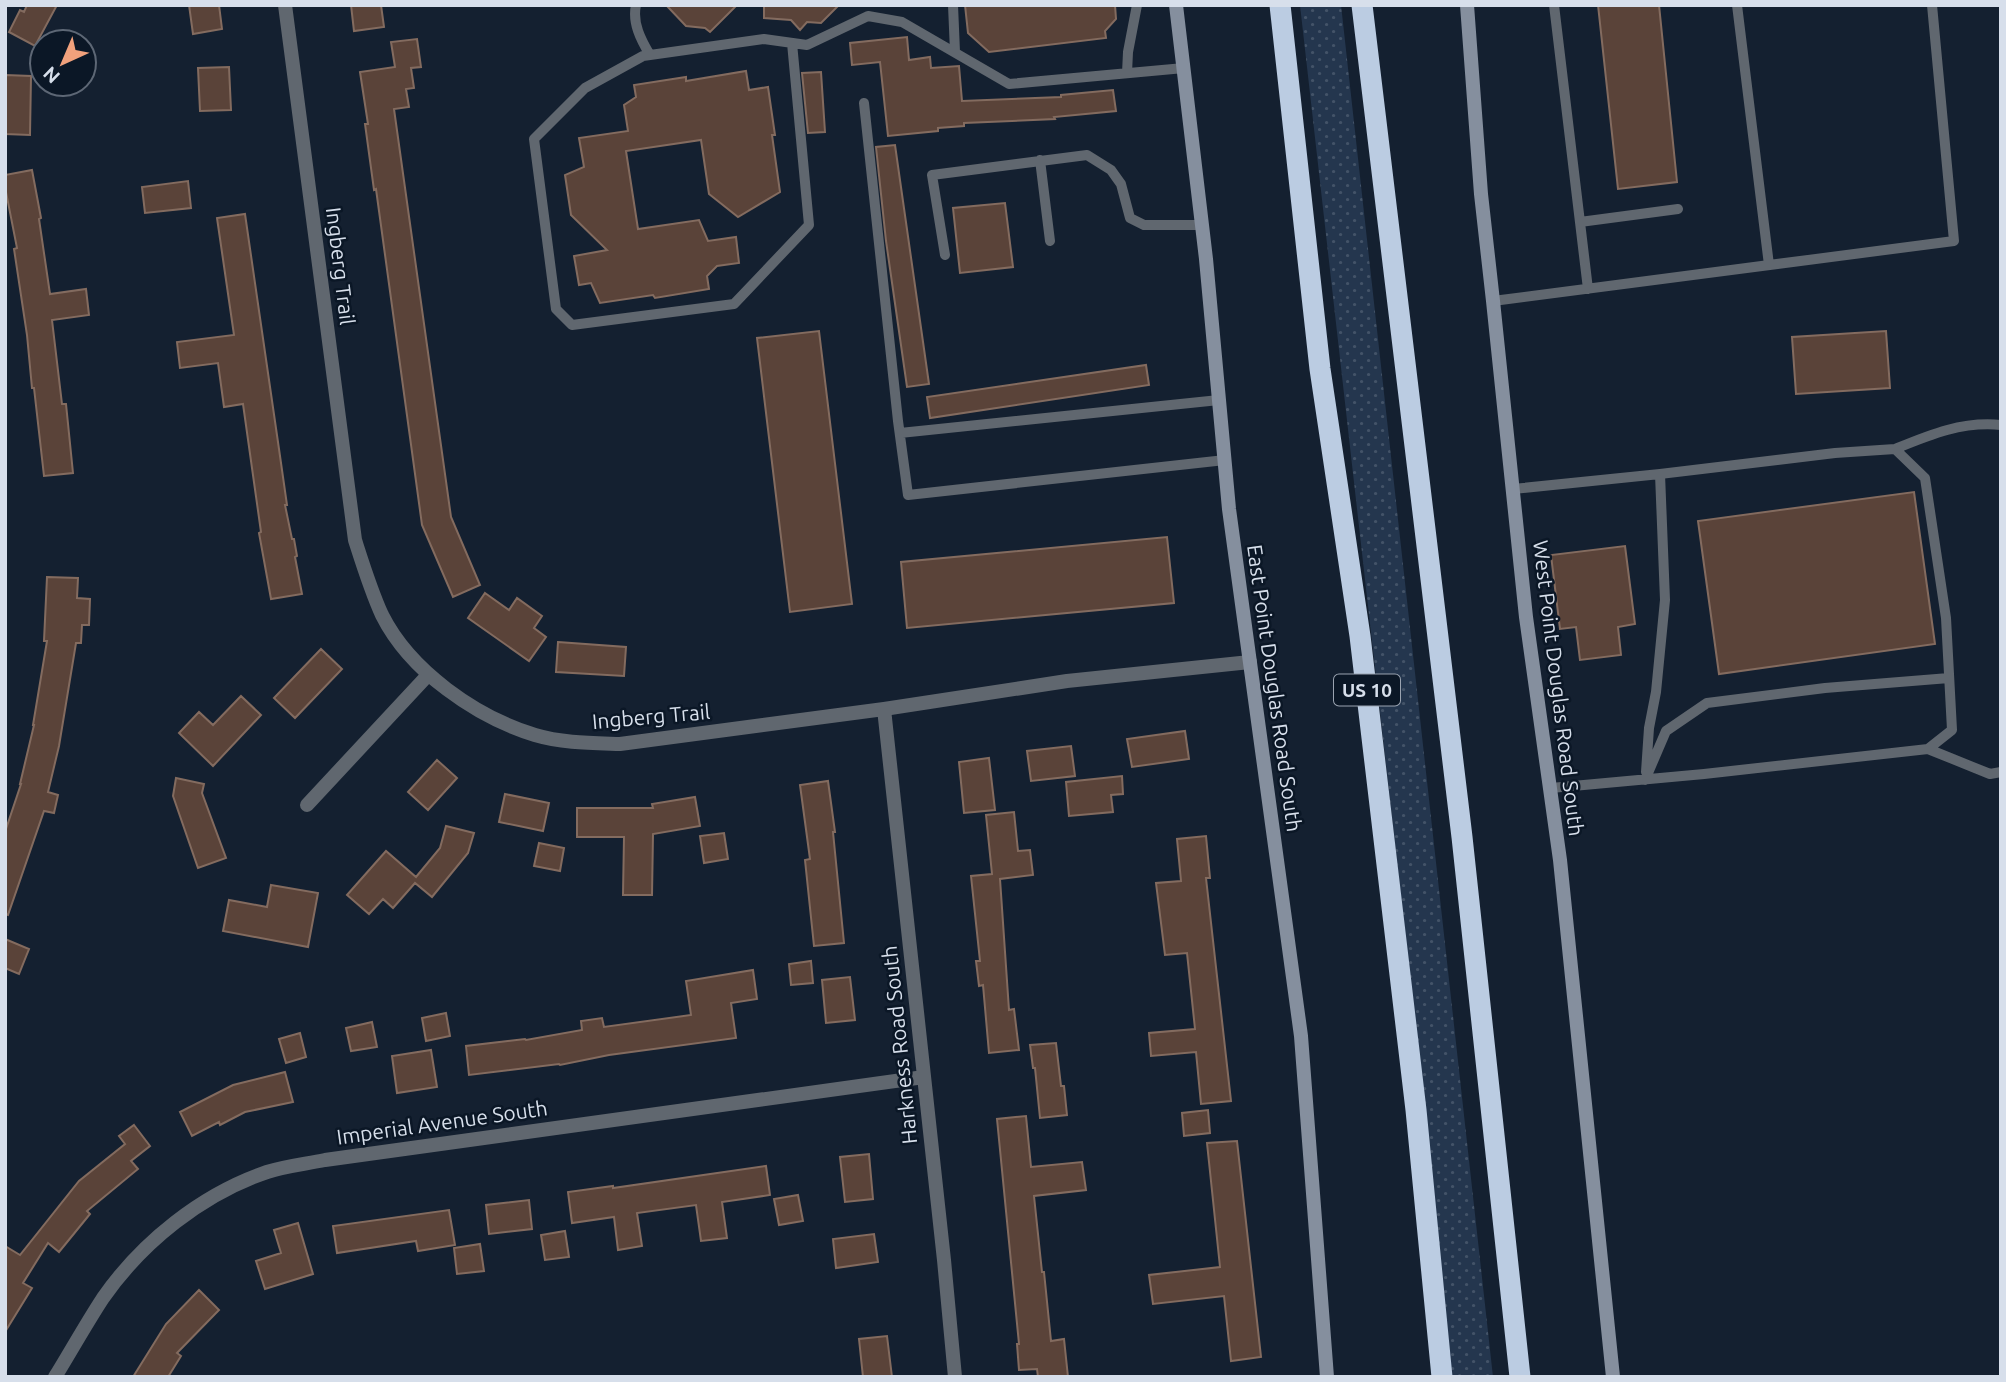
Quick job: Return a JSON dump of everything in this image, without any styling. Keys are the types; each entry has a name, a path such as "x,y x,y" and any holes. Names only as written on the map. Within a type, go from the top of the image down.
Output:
{"highway":[{"name":"US 10","path":"1280,5 1320,369 1360,636 1416,1110 1442,1377"},
{"path":"1362,5 1463,850 1520,1377"}],"street":[{"name":"Ingberg Trail","path":"285,5 355,540 383,617 402,645 428,675 462,701 535,735 579,743 620,744 884,709 1067,681 1250,662"},
{"name":"East Point Douglas Road South","path":"1177,5 1231,522 1301,1036 1327,1377"},
{"name":"West Point Douglas Road South","path":"1470,6 1481,194 1526,617 1560,860 1613,1377"},
{"path":"307,805 428,675"},
{"name":"Harkness Road South","path":"884,709 955,1377"},
{"name":"Imperial Avenue South","path":"55,1377 103,1298 153,1241 185,1215 221,1192 267,1172 325,1160 924,1077"}],"lane":[{"path":"636,5 639,37 650,55"},
{"path":"953,5 955,52"},
{"path":"1127,73 1137,5"},
{"path":"1554,5 1588,289"},
{"path":"1737,5 1769,265"},
{"path":"1493,301 1954,241 1932,5"},
{"path":"792,43 809,225 734,304 572,325 556,309 534,139 585,88 643,56 764,39 807,45 869,11 902,22 1009,84 1184,68"},
{"path":"864,103 908,495 1224,460"},
{"path":"945,255 932,175 1040,160 1087,155 1111,170 1121,184 1130,218 1144,225 1202,225"},
{"path":"1040,160 1050,241"},
{"path":"1580,222 1678,209"},
{"path":"900,433 1219,400"},
{"path":"1513,489 1835,453 1895,449 1938,431 1986,424 2001,425"},
{"path":"1895,449 1925,478 1946,618 1952,730 1928,750"},
{"path":"1645,780 1665,600 1660,474"},
{"path":"1645,780 1665,732 1707,703 1825,688 1949,678"},
{"path":"1550,788 1928,750 1990,774 2001,772"}],"shaded area":[{"path":"1300,5 1341,5 1493,1377 1452,1377 1403,915"}],"building":[{"path":"27,5 57,5 45,28 28,28 28,42 9,32 20,10 24,12"},
{"path":"189,5 219,5 222,29 193,34"},
{"path":"351,5 381,5 384,27 354,31"},
{"path":"666,5 737,5 710,32 705,28 686,26"},
{"path":"764,5 839,5 821,23 807,22 800,30 791,20 764,18"},
{"path":"965,5 1115,5 1116,19 1105,31 1106,38 989,52 968,33"},
{"path":"1598,5 1659,5 1677,182 1618,189"},
{"path":"907,37 909,60 930,57 931,68 959,66 962,101 1061,97 1113,90 1116,111 1054,117 1055,119 964,123 964,126 938,128 938,131 888,136 880,62 852,65 850,43"},
{"path":"417,39 421,67 411,68 414,88 406,89 409,107 394,109 451,517 480,585 453,597 422,525 376,189 374,190 360,72 395,67 391,42"},
{"path":"229,67 231,110 200,111 198,68"},
{"path":"746,71 749,90 768,87 780,192 738,217 709,194 701,140 626,151 638,229 699,220 708,241 736,237 739,263 717,266 707,276 709,289 600,303 591,283 579,285 574,256 607,250 571,215 565,175 584,167 579,138 628,131 624,105 636,97 634,85 686,77 686,81"},
{"path":"821,72 825,132 808,133 802,73"},
{"path":"5,75 28,76 30,135 5,134"},
{"path":"895,145 929,384 907,387 886,241 876,147"},
{"path":"32,170 50,294 86,289 89,315 52,320 62,404 66,404 73,473 44,476 14,249 17,248 5,187 5,175"},
{"path":"188,181 191,208 145,213 142,187"},
{"path":"1005,203 1013,267 960,273 953,208"},
{"path":"245,214 285,505 294,539 302,594 271,599 259,533 261,532 243,404 224,407 218,363 180,368 177,342 234,335 217,218"},
{"path":"819,331 852,604 790,612 757,338"},
{"path":"1886,331 1890,388 1796,394 1792,337"},
{"path":"1146,365 1149,385 930,418 927,397"},
{"path":"1914,492 1935,644 1719,674 1698,521"},
{"path":"1167,537 1174,603 907,628 901,562"},
{"path":"1625,546 1635,624 1618,627 1621,655 1580,660 1576,627 1560,629 1551,555"},
{"path":"47,577 78,578 77,598 90,599 89,625 82,625 81,643 76,643 59,746 48,792 58,795 54,813 44,811 8,915 5,914 5,832 21,784 34,725 47,641 44,641"},
{"path":"485,593 509,610 517,598 542,616 534,628 546,637 529,661 468,618"},
{"path":"558,642 626,647 624,676 556,672"},
{"path":"321,649 342,669 295,718 274,698"},
{"path":"241,696 261,715 213,766 179,733 199,712 213,725"},
{"path":"1185,731 1189,759 1132,767 1127,739"},
{"path":"1071,746 1075,776 1031,781 1027,751"},
{"path":"989,758 995,810 964,813 959,762"},
{"path":"437,760 457,778 428,810 408,792"},
{"path":"1122,776 1123,794 1111,795 1113,812 1069,816 1066,782"},
{"path":"176,778 204,784 202,793 226,858 198,868 173,796"},
{"path":"828,781 844,943 814,946 805,860 810,859 800,785"},
{"path":"505,794 549,803 543,831 499,822"},
{"path":"695,797 700,826 653,834 652,895 623,895 624,837 577,837 577,808 653,808 652,804"},
{"path":"1014,812 1018,851 1030,850 1033,875 1000,879 1009,1010 1014,1009 1019,1050 989,1053 983,985 979,986 976,961 980,961 971,876 992,874 986,815"},
{"path":"446,826 474,833 468,853 432,897 415,883 393,908 383,899 369,914 347,895 386,851 416,877 440,848"},
{"path":"724,833 728,859 704,863 700,836"},
{"path":"1206,836 1210,878 1206,878 1231,1101 1201,1104 1196,1052 1151,1056 1149,1033 1195,1029 1187,953 1165,955 1156,883 1181,881 1177,839"},
{"path":"539,843 564,848 560,871 534,866"},
{"path":"271,885 318,893 308,947 223,931 229,900 267,907"},
{"path":"5,939 29,949 19,974 5,968"},
{"path":"811,961 813,983 791,985 789,964"},
{"path":"753,970 757,999 731,1003 736,1038 609,1055 560,1065 469,1075 466,1046 526,1040 582,1030 581,1021 602,1018 604,1027 691,1015 686,981"},
{"path":"850,977 855,1020 826,1023 822,980"},
{"path":"446,1013 450,1036 426,1041 422,1018"},
{"path":"372,1022 377,1047 351,1051 346,1028"},
{"path":"300,1033 306,1057 286,1063 279,1039"},
{"path":"1056,1043 1067,1115 1040,1118 1030,1045"},
{"path":"431,1050 437,1087 397,1093 392,1056"},
{"path":"285,1072 293,1102 245,1112 192,1136 180,1112 233,1085"},
{"path":"1208,1110 1210,1133 1184,1136 1182,1113"},
{"path":"1026,1116 1031,1167 1082,1162 1086,1190 1034,1196 1051,1341 1064,1339 1068,1377 1038,1377 1037,1369 1019,1370 1019,1344 997,1119"},
{"path":"134,1125 150,1146 131,1161 138,1169 87,1211 90,1214 59,1252 48,1243 23,1283 32,1288 5,1332 5,1246 20,1255 79,1181 125,1144 119,1136"},
{"path":"1237,1141 1261,1357 1231,1361 1224,1296 1153,1304 1149,1275 1220,1267 1207,1143"},
{"path":"869,1154 873,1199 845,1202 840,1157"},
{"path":"766,1166 770,1195 722,1202 727,1238 701,1241 696,1205 637,1213 642,1246 618,1250 614,1217 572,1223 568,1192"},
{"path":"798,1195 803,1221 779,1225 774,1199"},
{"path":"529,1200 532,1229 489,1234 486,1205"},
{"path":"449,1210 455,1245 418,1251 416,1241 337,1253 333,1226"},
{"path":"298,1223 313,1274 265,1289 256,1261 281,1253 274,1230"},
{"path":"565,1231 569,1257 545,1260 541,1235"},
{"path":"874,1234 878,1262 836,1268 833,1239"},
{"path":"480,1244 484,1271 457,1274 454,1248"},
{"path":"199,1290 219,1310 177,1353 181,1356 168,1377 133,1377 166,1324"},
{"path":"887,1336 892,1377 863,1377 859,1339"}]}
